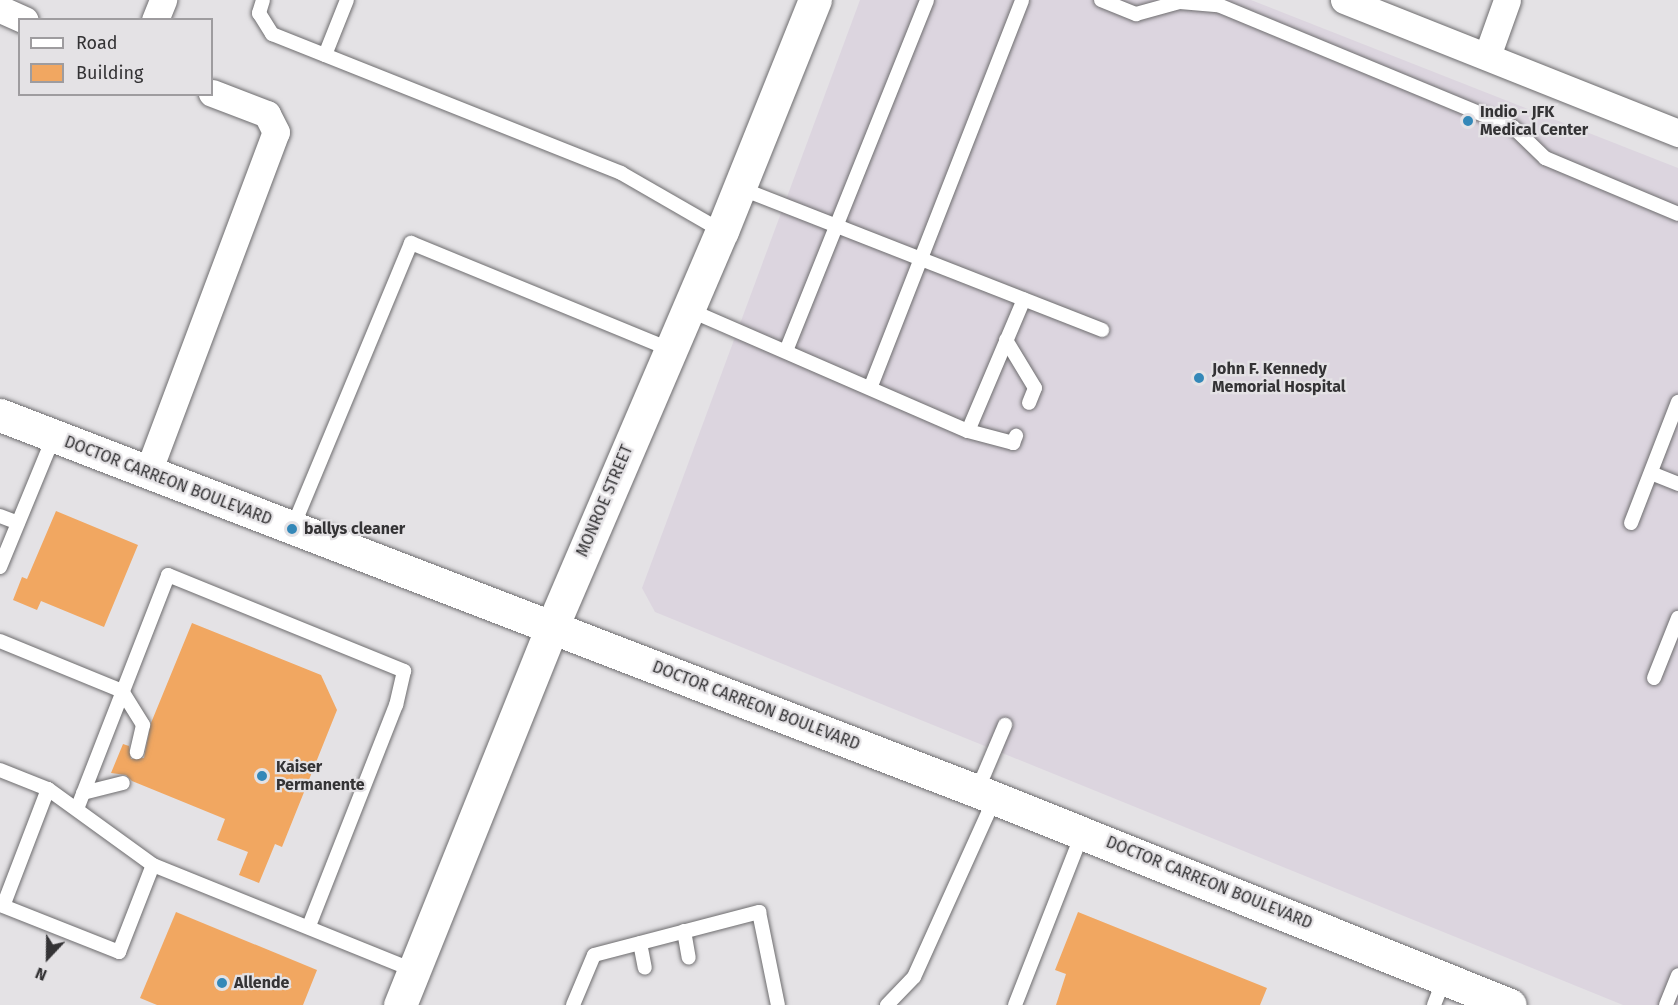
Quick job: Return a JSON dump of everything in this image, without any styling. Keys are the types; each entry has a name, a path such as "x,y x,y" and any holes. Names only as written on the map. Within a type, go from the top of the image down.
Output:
{"main road":[{"name":"MONROE STREET","path":"400,1005 552,627 722,231 815,0"},
{"name":"DOCTOR CARREON BOULEVARD","path":"0,415 1083,832 1439,991 1510,1005"}],"street":[{"path":"156,18 163,0"},
{"path":"1344,0 1678,134"},
{"path":"1487,56 1507,0"},
{"path":"0,9 20,18"},
{"path":"148,472 276,132 267,114 213,93"}],"lane":[{"path":"263,0 259,13 272,34 621,173 722,231"},
{"path":"325,55 347,0"},
{"path":"786,351 927,0"},
{"path":"871,386 1022,0"},
{"path":"1101,0 1136,14 1180,2 1218,5 1513,127 1545,158 1678,214"},
{"path":"740,188 1102,330"},
{"path":"292,529 411,243 670,349"},
{"path":"968,431 1024,299"},
{"path":"687,309 871,386 968,431 1013,443 1016,436"},
{"path":"1006,340 1035,388 1029,403"},
{"path":"1631,523 1678,402"},
{"path":"0,567 54,436"},
{"path":"1651,473 1678,484"},
{"path":"0,516 18,523"},
{"path":"77,809 168,575 404,671 396,705 309,926"},
{"path":"1654,678 1678,618"},
{"path":"0,641 122,691 143,725 137,752"},
{"path":"887,1005 914,977 986,794 1005,725"},
{"path":"0,770 48,789 153,865 309,926 415,971"},
{"path":"83,793 123,783"},
{"path":"48,789 3,906 119,952 153,865"},
{"path":"1015,1005 1083,832"},
{"path":"573,1005 594,955 759,912 778,1005"},
{"path":"684,931 689,958"},
{"path":"640,943 645,968"},
{"path":"1666,1005 1678,975"}],"shaded area":[{"name":"John F. Kennedy Memorial Hospital","path":"860,0 1251,0 1678,168 1678,1005 1623,1005 655,612 642,588"}],"building":[{"path":"56,511 138,545 104,627 41,601 37,610 13,600 22,577 27,579"},
{"path":"192,623 321,675 337,710 282,847 275,844 259,883 239,875 248,852 217,840 225,819 132,781 126,775 111,773 123,744 129,746 131,759 144,758 151,723"},
{"path":"176,912 317,970 303,1005 157,1005 140,998"},
{"path":"1078,912 1267,988 1260,1005 1056,1005 1066,974 1055,970"}],"place":[{"name":"Indio - JFK Medical Center","path":"1468,121"},
{"name":"John F. Kennedy Memorial Hospital","path":"1199,378"},
{"name":"ballys cleaner","path":"292,529"},
{"name":"Kaiser Permanente","path":"262,776"},
{"name":"Allende","path":"222,983"}]}
